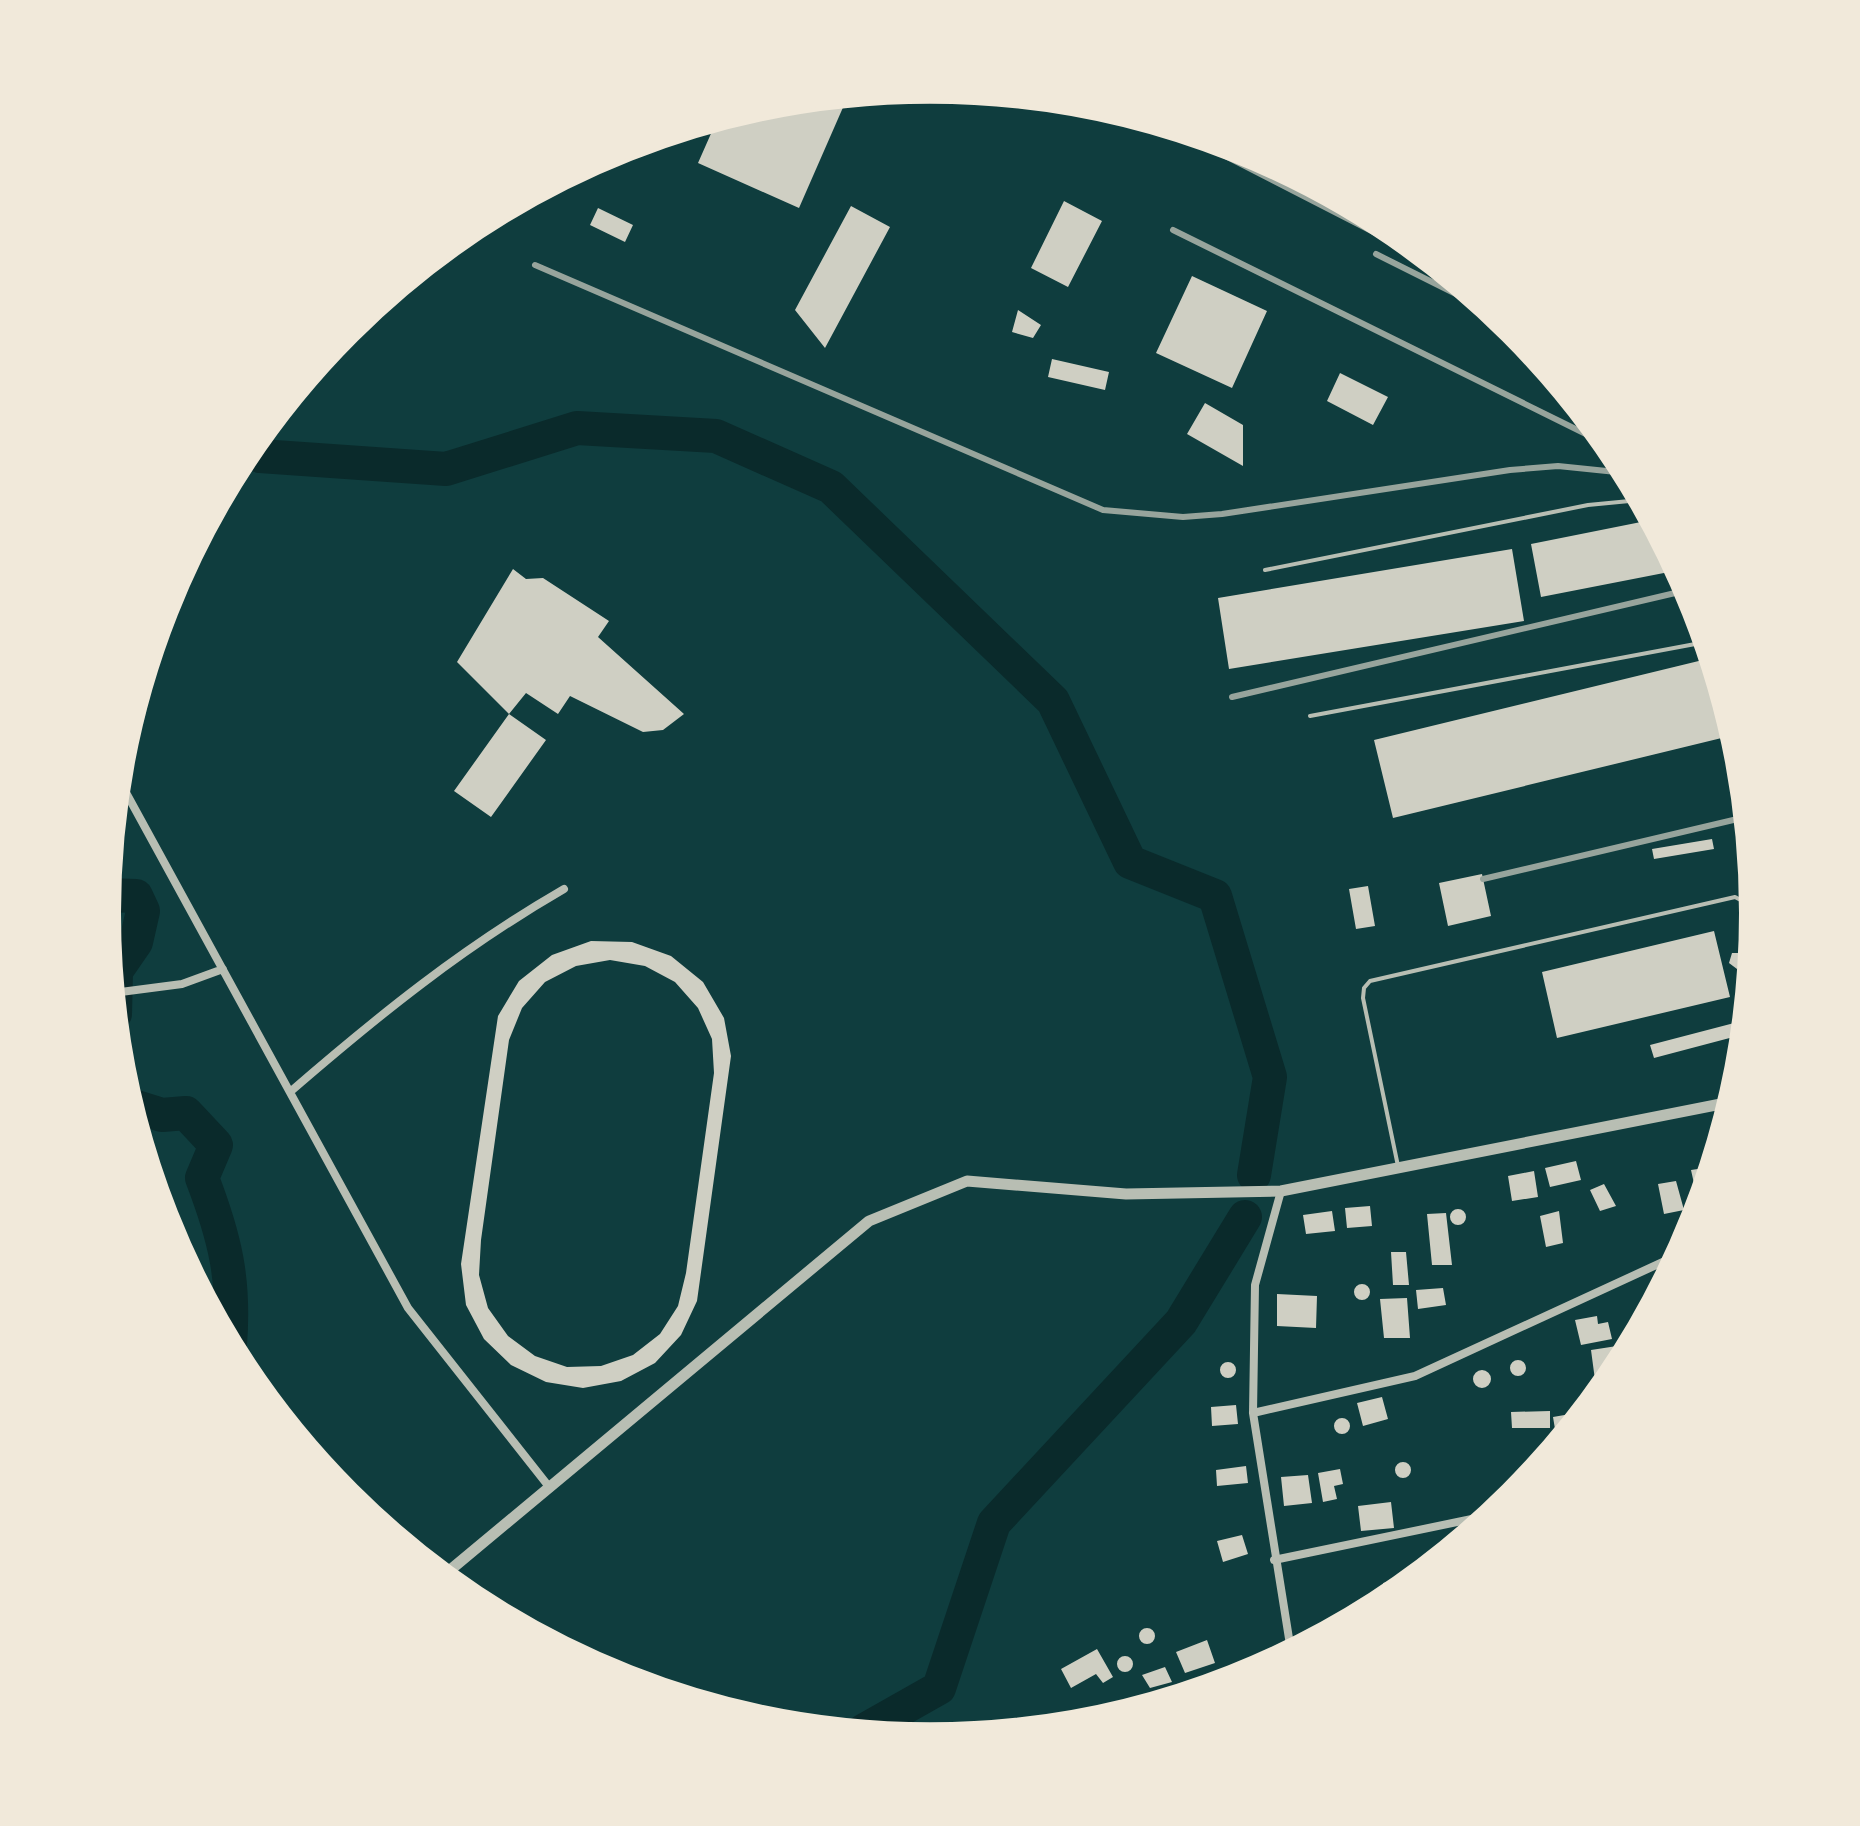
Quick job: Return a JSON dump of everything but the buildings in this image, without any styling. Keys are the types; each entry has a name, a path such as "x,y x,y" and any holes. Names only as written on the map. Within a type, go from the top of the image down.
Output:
{"street":[{"path":"128,796 408,1308 550,1488"},
{"path":"290,1092 382,1012 492,931 564,889"},
{"path":"123,992 149,991 193,981 223,969"},
{"path":"453,1568 869,1221 967,1181 1126,1194 1281,1191 1717,1105"},
{"path":"1281,1191 1255,1285 1253,1413 1289,1640"},
{"path":"1253,1413 1415,1376 1661,1263"},
{"path":"1274,1560 1468,1520"}],"lane":[{"path":"1265,570 1588,505 1628,501"},
{"path":"1310,716 1695,644"},
{"path":"1398,1168 1363,998 1364,988 1370,981 1735,897 1741,900"}],"waterway":[{"path":"260,456 446,469 577,428 716,436 831,487 1053,701 1130,862 1215,896 1270,1077 1254,1175"},
{"path":"120,895 136,896 143,911 136,942 121,964"},
{"path":"144,1109 162,1115 186,1113 216,1145 202,1178 217,1220 226,1259 231,1323"},
{"path":"879,1722 939,1688 994,1523 1181,1322 1245,1217"}],"railway":[{"path":"1249,168 1352,221"},
{"path":"1173,230 1583,433"},
{"path":"1376,254 1450,291"},
{"path":"535,265 1103,510 1183,517 1222,514 1510,470 1558,466 1610,471"},
{"path":"1232,697 1675,593"},
{"path":"1483,879 1735,820"}]}
